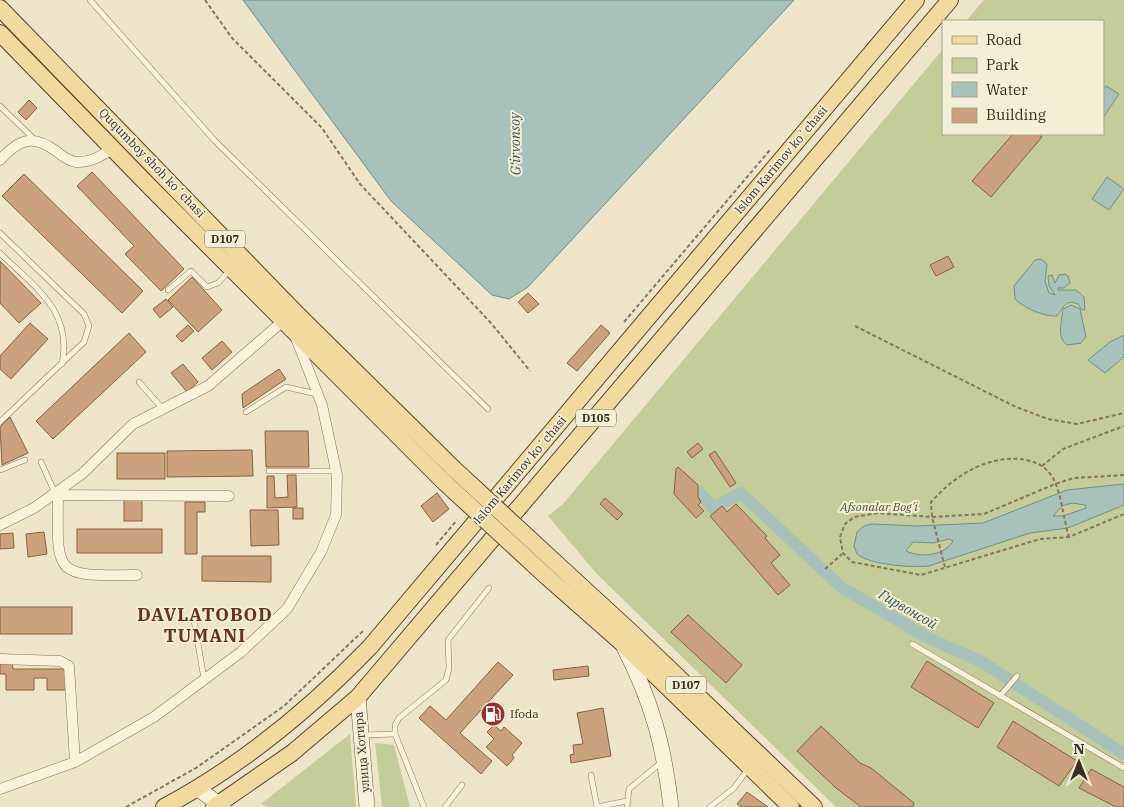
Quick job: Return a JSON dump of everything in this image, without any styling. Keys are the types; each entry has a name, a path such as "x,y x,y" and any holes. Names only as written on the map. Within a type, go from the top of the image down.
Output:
{"main road":[{"name":"Islom Karimov koʻchasi","path":"218,806 292,753 358,697 950,0"},
{"name":"Islom Karimov koʻchasi","path":"177,804 311,705 370,648 908,3"},
{"name":"Ququmboy shoh koʻchasi","path":"0,8 298,314 448,474"},
{"name":"Ququmboy shoh koʻchasi","path":"0,33 288,327 448,474"},
{"name":"D107","path":"448,474 551,570 622,644 791,807"},
{"name":"D107","path":"551,570 632,633 814,807"},
{"path":"622,644 640,678 650,705 665,759 670,807"},
{"name":"улица Хотира","path":"358,697 367,807"},
{"path":"197,788 218,806"}],"street":[{"path":"0,160 13,146 22,141 37,141 46,144 75,162 98,158 112,149"},
{"path":"0,524 34,508 55,495 82,474 133,424 208,386 288,327 322,405 336,471 336,515 321,552 287,608 241,652 154,717 75,762 0,789"},
{"path":"55,495 229,496"},
{"path":"55,495 58,549 61,563 71,572 137,575"},
{"path":"0,659 60,661 69,666 75,762"}],"lane":[{"path":"90,0 216,141 488,409"},
{"path":"0,106 37,141"},
{"path":"0,233 84,314 89,326 84,342 0,422"},
{"path":"0,253 51,304 59,316 64,340 62,364"},
{"path":"168,290 191,271 207,287 218,283 231,269"},
{"path":"139,382 162,408"},
{"path":"246,412 286,387 318,394"},
{"path":"0,470 25,460"},
{"path":"41,462 55,495"},
{"path":"269,471 336,471"},
{"path":"424,807 396,734 399,718 446,680 449,668 448,640 489,588"},
{"path":"194,620 204,680"},
{"path":"912,644 1124,768"},
{"path":"1000,696 1017,676"},
{"path":"361,735 396,734"},
{"path":"591,775 597,807 628,804 629,789 665,759"},
{"path":"710,807 734,788 749,766"},
{"path":"445,807 462,785"}],"path":[{"path":"205,0 232,38 322,128 360,184 492,323 530,371"},
{"path":"620,327 770,150"},
{"path":"855,326 1016,406 1048,419 1078,424 1124,413"},
{"path":"1042,466 1064,449 1124,426"},
{"path":"946,568 932,517 931,502 944,488 970,470 997,460 1024,459 1042,466 1052,477 1055,484 1069,537"},
{"path":"1124,475 1074,478 984,514 932,517 878,514 854,517 845,524 840,537 843,553 852,562 921,575 1040,539 1069,537 1124,514"},
{"path":"434,548 458,518"},
{"path":"825,568 843,553"},
{"path":"126,807 196,768 284,706 364,630"}],"green space":[{"name":"Afsonalar Bog'i","path":"984,0 1124,0 1124,807 836,807 597,574 548,516 563,504 942,50 942,135 1104,135 1104,20 967,20"},
{"path":"350,734 356,807 268,807 261,804"},
{"path":"375,743 394,745 410,807 382,807"}],"water":[{"name":"G‘irvonsoy","path":"243,0 794,0 528,287 509,299 492,295 391,201"},
{"path":"1106,86 1119,94 1104,116 1104,89"},
{"path":"1107,177 1124,189 1109,210 1092,199"},
{"path":"1041,259 1047,264 1045,281 1049,293 1055,295 1049,286 1048,276 1052,275 1055,283 1059,275 1065,274 1068,276 1070,283 1064,288 1058,288 1058,290 1076,290 1084,297 1085,310 1082,310 1078,304 1070,302 1065,305 1057,316 1052,316 1024,306 1015,299 1014,286 1035,260"},
{"path":"1071,305 1080,309 1086,337 1081,343 1067,345 1062,338 1061,324 1063,309"},
{"path":"1124,335 1124,357 1105,373 1088,360 1110,342"},
{"path":"1124,484 1124,505 1068,528 1030,533 929,566 913,567 871,561 857,554 854,546 857,532 864,526 872,524 918,526 983,523 1067,490","holes":["1072,503 1085,505 1086,508 1063,516 1053,516 1062,506","949,539 953,541 938,553 925,555 906,551 913,542 933,543"]}],"building":[{"path":"29,100 37,108 26,120 18,112"},
{"path":"1012,135 1039,135 1042,137 991,197 972,181"},
{"path":"92,172 184,269 161,291 125,254 134,246 77,186"},
{"path":"24,174 143,291 122,313 2,196"},
{"path":"948,256 954,267 936,276 930,265"},
{"path":"0,261 41,303 19,323 0,303"},
{"path":"192,277 222,310 198,332 168,300"},
{"path":"528,293 539,304 528,313 518,302"},
{"path":"166,299 173,307 160,318 153,309"},
{"path":"30,323 48,339 11,379 0,369 0,356"},
{"path":"188,325 194,331 182,342 176,336"},
{"path":"601,325 610,333 577,371 567,363"},
{"path":"129,333 146,352 53,439 36,421"},
{"path":"222,341 232,352 212,370 202,358"},
{"path":"183,364 198,382 187,392 171,373"},
{"path":"279,369 286,379 243,408 242,394"},
{"path":"10,417 28,453 2,465 0,427"},
{"path":"265,431 308,431 309,467 266,467"},
{"path":"698,443 703,449 692,458 687,452"},
{"path":"252,450 253,476 167,477 167,451"},
{"path":"715,451 736,483 730,487 709,455"},
{"path":"117,453 165,453 165,479 117,479"},
{"path":"678,467 698,485 698,497 701,502 698,505 704,511 696,518 674,494 676,469"},
{"path":"287,475 296,475 297,507 267,508 267,476 274,476 275,498 288,497"},
{"path":"437,493 449,509 433,522 421,506"},
{"path":"605,498 623,514 617,520 600,504"},
{"path":"124,499 142,499 142,521 124,521"},
{"path":"185,502 205,502 205,512 197,512 197,554 185,554"},
{"path":"736,504 767,536 765,538 780,555 771,563 790,585 778,595 710,516 722,506 727,512"},
{"path":"293,508 303,508 303,519 293,519"},
{"path":"250,510 278,510 279,545 251,546"},
{"path":"77,529 162,529 162,553 77,553"},
{"path":"44,532 47,554 28,557 26,534"},
{"path":"13,533 14,548 0,549 0,534"},
{"path":"202,556 271,556 271,582 202,581"},
{"path":"0,607 72,607 72,634 0,634"},
{"path":"688,615 742,665 726,683 671,632"},
{"path":"927,661 994,703 978,728 911,687"},
{"path":"0,662 12,662 13,669 69,669 69,690 47,690 47,678 34,678 34,690 6,690 6,674 0,674"},
{"path":"498,662 513,675 460,733 492,761 481,774 419,718 430,706 446,720"},
{"path":"588,666 589,676 554,680 553,670"},
{"path":"603,708 611,756 571,763 570,755 574,754 573,745 583,744 577,713"},
{"path":"1013,721 1077,761 1059,786 997,747"},
{"path":"494,725 501,731 504,727 522,743 512,755 514,758 507,766 486,747 494,739 487,732"},
{"path":"821,726 860,763 871,768 914,803 913,807 861,807 836,788 797,751"},
{"path":"1091,769 1124,787 1124,807 1116,807 1079,788"},
{"path":"747,792 768,807 741,807 737,804"}],"waterway":[{"name":"Гирвонсой","path":"699,492 713,508 741,493 841,587 928,638 982,662 1124,754"}],"place":[{"name":"Ifoda","path":"493,714"}],"district":[{"name":"DAVLATOBOD TUMANI","path":"205,625"}]}
